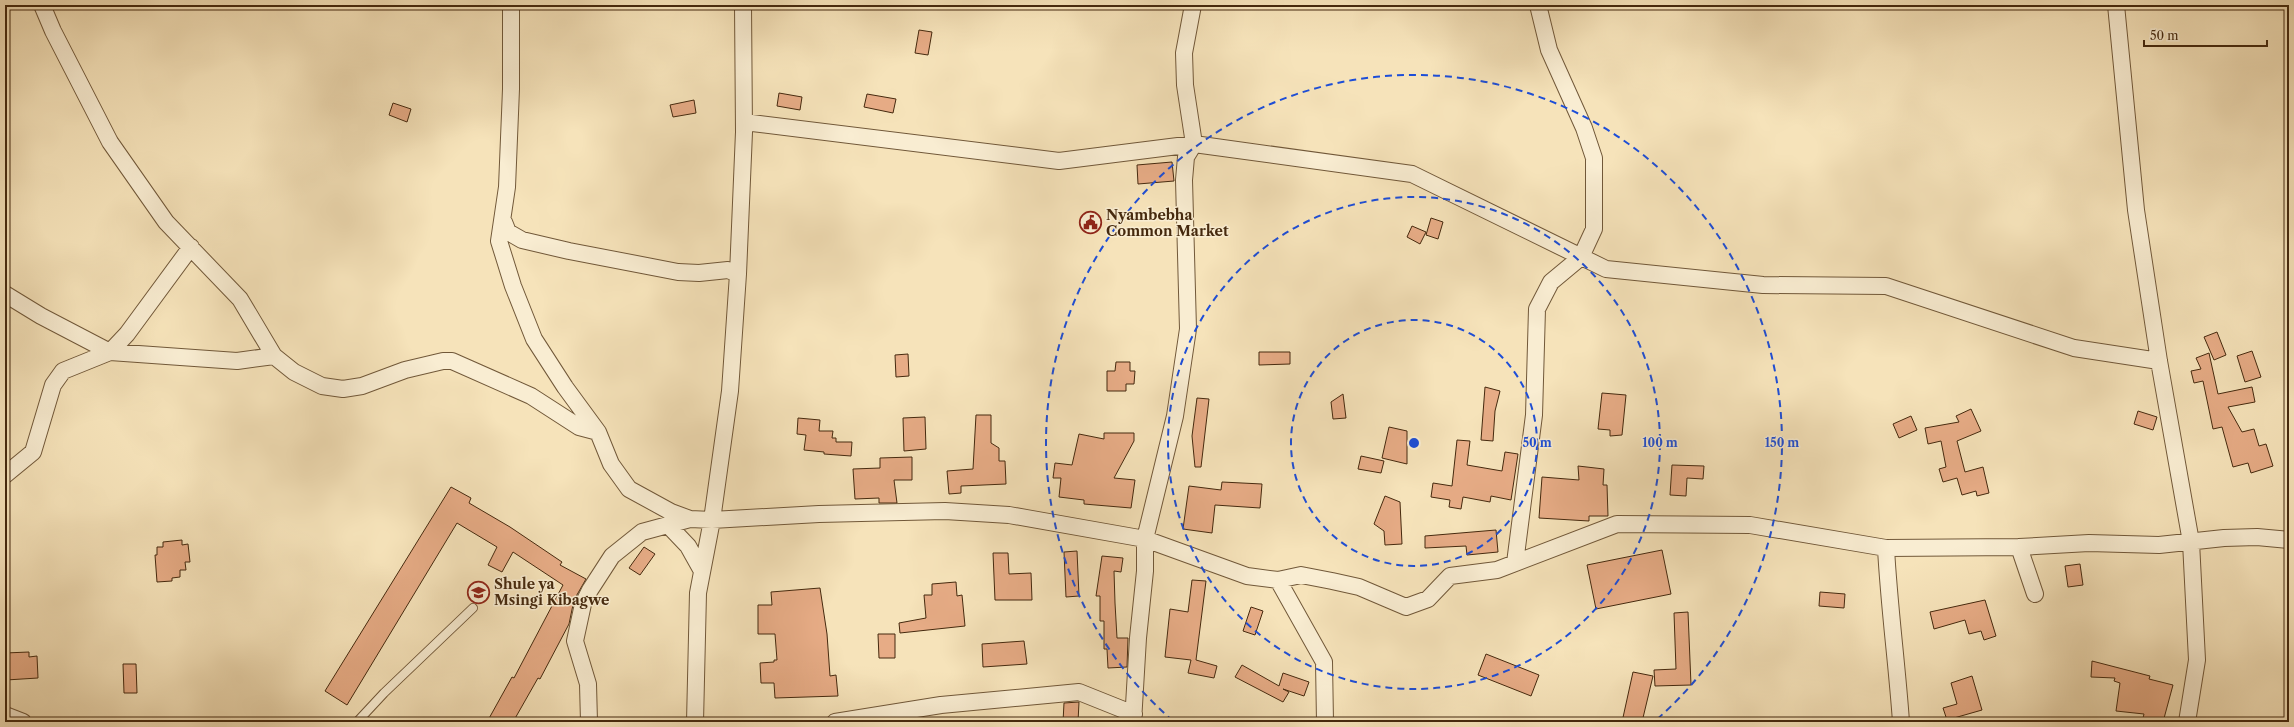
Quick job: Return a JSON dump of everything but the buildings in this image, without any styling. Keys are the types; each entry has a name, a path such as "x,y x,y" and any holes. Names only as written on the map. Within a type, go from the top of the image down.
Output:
{"street":[{"path":"42,5 53,30 110,142 163,218 240,299 274,356 294,372 322,386 343,389 362,386 405,370 443,360 452,361 532,396 579,427 598,432"},
{"path":"511,5 511,89 508,188 504,222 499,242 513,286 534,339 565,387 598,432 611,464 629,489 671,512 690,519 712,520 819,514 952,512 1009,515 1145,539 1247,576 1278,580 1301,575 1332,581 1359,588 1406,607 1428,599 1450,576 1472,571 1497,570 1616,524 1750,524 1886,548 2019,547 2089,544 2159,545 2230,538 2289,540"},
{"path":"696,722 698,593 712,520 730,391 738,274 744,122 743,5"},
{"path":"835,722 941,705 1079,692 1134,718 1138,638 1145,571 1145,539 1175,416 1188,329 1184,180 1186,157 1194,144 1185,85 1184,52 1194,5"},
{"path":"1515,563 1534,415 1536,309 1551,282 1581,257 1594,229 1594,158 1584,128 1549,50 1538,5"},
{"path":"2116,5 2136,210 2159,361 2191,542 2197,660 2187,722"},
{"path":"744,122 1059,161 1194,144 1412,174 1606,269 1763,285 1886,286 2074,348 2159,361"},
{"path":"504,222 508,232 522,240 570,251 678,272 699,273 728,270 738,274"},
{"path":"5,475 33,452 53,385 63,371 110,352 127,334 191,247"},
{"path":"5,294 40,316 110,352 237,361 274,356"},
{"path":"589,722 588,684 575,641 583,604 612,556 642,532 690,519"},
{"path":"668,525 688,546 702,571"},
{"path":"2019,547 2036,594"},
{"path":"1886,548 1889,597 1896,652 1901,722"},
{"path":"1278,580 1324,662 1325,722"},
{"path":"5,715 23,722"}],"lane":[{"path":"357,722 384,693 473,608"}],"place":[{"name":"Nyambebha Common Market","path":"1090,223"},
{"name":"Shule ya Msingi Kibagwe","path":"479,592"}]}
